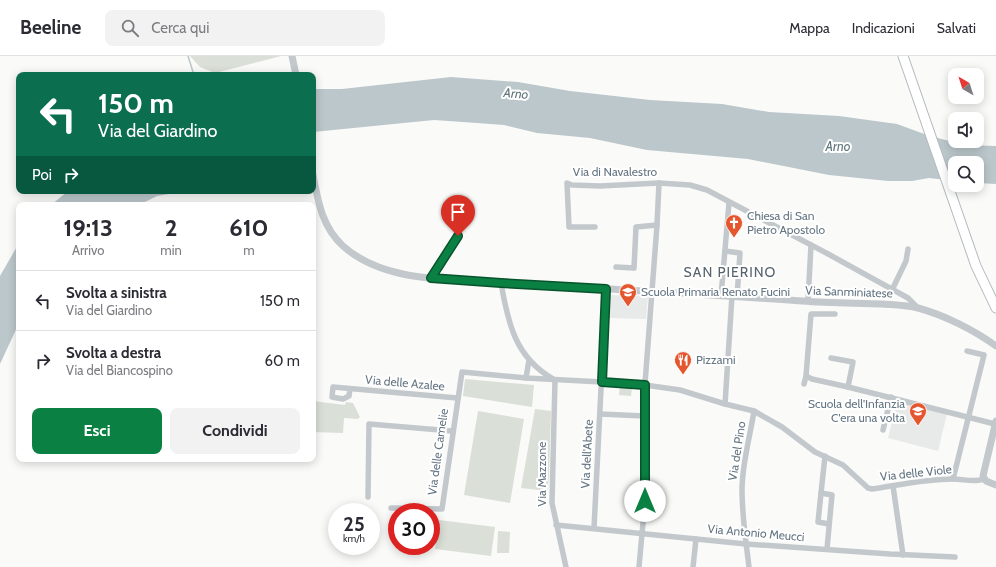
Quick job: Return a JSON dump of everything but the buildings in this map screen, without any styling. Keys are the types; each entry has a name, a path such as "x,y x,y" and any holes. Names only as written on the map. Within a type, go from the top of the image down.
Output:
{"main road":[{"path":"903,56 976,266 996,308"}],"street":[{"path":"292,56 295,72"},
{"name":"Via di Navalestro","path":"595,227 569,227 567,183 572,185 600,186 659,183 690,185 707,190 908,298 917,307"},
{"path":"639,567 645,501 645,385 659,183"},
{"name":"Via Sanminiatese","path":"316,193 326,224 343,247 359,258 383,268 406,274 431,278 501,283 917,307 949,319 996,346"},
{"path":"721,296 729,203"},
{"path":"616,267 634,268 636,227 657,225"},
{"path":"431,278 458,236"},
{"path":"808,301 811,246"},
{"path":"892,290 906,260 908,249"},
{"path":"725,251 740,253 734,297 725,404"},
{"path":"501,283 508,322 517,340 529,360 539,370 555,380"},
{"name":"Via dell'Abete","path":"594,528 606,289"},
{"path":"804,384 811,314 835,314"},
{"path":"953,479 984,355 967,351"},
{"path":"831,358 853,362 848,386"},
{"path":"526,378 529,360"},
{"name":"Via delle Viole","path":"462,372 526,378 645,385 680,390 754,411 782,426 808,447 843,465 868,488 953,479 979,481 984,479 987,482 996,485"},
{"name":"Via delle Camelie","path":"440,509 442,509 452,431 462,372"},
{"path":"806,376 812,379 848,386 996,423 983,474 984,479"},
{"name":"Via Mazzone","path":"555,380 551,494 556,525 566,567"},
{"name":"Via delle Azalee","path":"350,389 457,398"},
{"path":"883,430 891,397"},
{"name":"Via del Pino","path":"748,567 742,514 742,489 744,465 754,411"},
{"path":"600,414 644,416"},
{"path":"368,497 369,424 452,431"},
{"path":"825,456 818,522 829,524"},
{"path":"893,486 903,554"},
{"path":"821,493 832,495 827,550"},
{"name":"Via Antonio Meucci","path":"556,525 746,544 955,557"},
{"path":"693,567 696,539"}],"shaded area":[{"path":"190,56 281,56 219,72 212,72 200,67"},
{"name":"Scuola Primaria Renato Fucini","path":"609,295 648,296 646,319 608,318"},
{"path":"465,379 534,385 532,407 463,396"},
{"path":"620,386 632,387 631,396 619,395"},
{"path":"316,401 345,405 346,402 353,403 360,417 358,419 344,418 343,433 316,432"},
{"name":"Scuola dell'Infanzia C'era una volta","path":"897,402 947,414 938,451 888,438"},
{"path":"535,409 551,411 548,491 521,488"},
{"path":"478,411 524,419 510,503 464,495"},
{"path":"440,520 495,527 491,556 440,550"},
{"path":"498,531 510,532 509,553 497,553"}],"water":[{"name":"Arno","path":"451,77 518,82 570,91 650,100 722,104 769,112 839,116 897,124 948,141 948,148 984,148 984,146 996,146 996,184 984,183 984,156 948,156 948,180 929,178 912,181 888,181 829,175 748,159 647,150 590,138 537,133 504,125 434,120 316,132 316,89 342,89"},
{"path":"64,194 169,194 157,196 145,202 55,202"},
{"path":"16,248 16,329 0,364 0,276"}],"waterway":[{"path":"188,56 193,72"}],"place":[{"name":"Chiesa di San Pietro Apostolo","path":"734,238"},
{"name":"Scuola Primaria Renato Fucini","path":"628,307"},
{"name":"Pizzami","path":"683,375"},
{"name":"Scuola dell'Infanzia C'era una volta","path":"918,426"}],"district":[{"name":"SAN PIERINO","path":"730,272"}],"route":[{"path":"458,236 431,278 606,289 602,382 645,385 645,501"}]}
